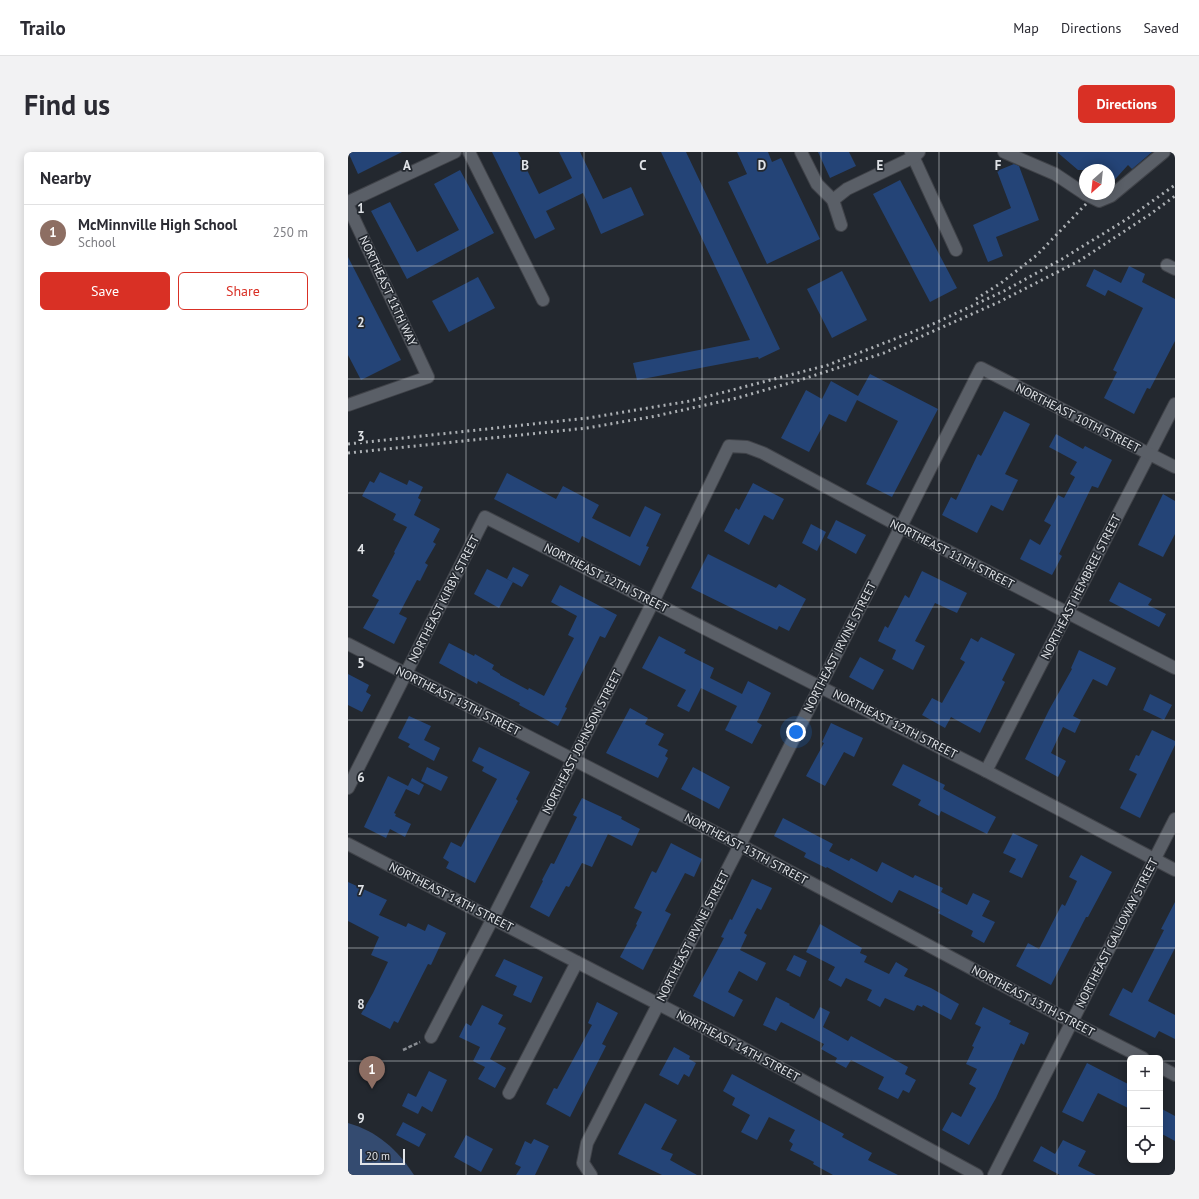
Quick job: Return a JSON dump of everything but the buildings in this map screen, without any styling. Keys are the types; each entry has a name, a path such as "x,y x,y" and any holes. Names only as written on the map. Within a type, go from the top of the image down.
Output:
{"street":[{"path":"348,202 455,152"},
{"path":"469,152 544,300"},
{"path":"801,152 817,184 833,200 841,225"},
{"path":"1004,152 1055,174 1079,190"},
{"path":"1115,193 1164,152"},
{"path":"833,200 847,189 914,154 956,250"},
{"name":"NORTHEAST 11TH WAY","path":"348,206 428,376 348,405"},
{"name":"NORTHEAST 10TH STREET","path":"981,368 1175,467"},
{"name":"NORTHEAST IRVINE STREET","path":"590,1175 583,1163 587,1143 740,845 981,368"},
{"name":"NORTHEAST HEMBREE STREET","path":"986,771 1175,404"},
{"name":"NORTHEAST 11TH STREET","path":"729,446 747,447 763,453 901,527 1175,668"},
{"name":"NORTHEAST JOHNSON STREET","path":"431,1037 653,602 729,446"},
{"name":"NORTHEAST 12TH STREET","path":"485,517 820,686 1175,870"},
{"name":"NORTHEAST KIRBY STREET","path":"348,788 485,517"},
{"name":"NORTHEAST 13TH STREET","path":"348,644 740,845 1072,1022 1137,1055"},
{"name":"NORTHEAST GALLOWAY STREET","path":"994,1175 1175,819"},
{"name":"NORTHEAST 14TH STREET","path":"348,844 732,1042 977,1175"},
{"path":"509,1093 577,962"},
{"path":"1163,1068 1175,1074"}],"path":[{"path":"403,1050 431,1037"}],"shaded area":[{"path":"348,1123 368,1131 386,1143 401,1157 414,1175 348,1175"}],"railway":[{"path":"348,444 588,418 690,401 828,365 933,324 1004,291 1062,259 1127,219 1175,185"},
{"path":"348,453 587,428 656,416 737,398 800,380 884,353 999,302 1079,261 1175,196"},
{"path":"976,299 1001,283 1037,255 1087,203"}],"place":[{"name":"McMinnville High School","path":"372,1089"}]}
